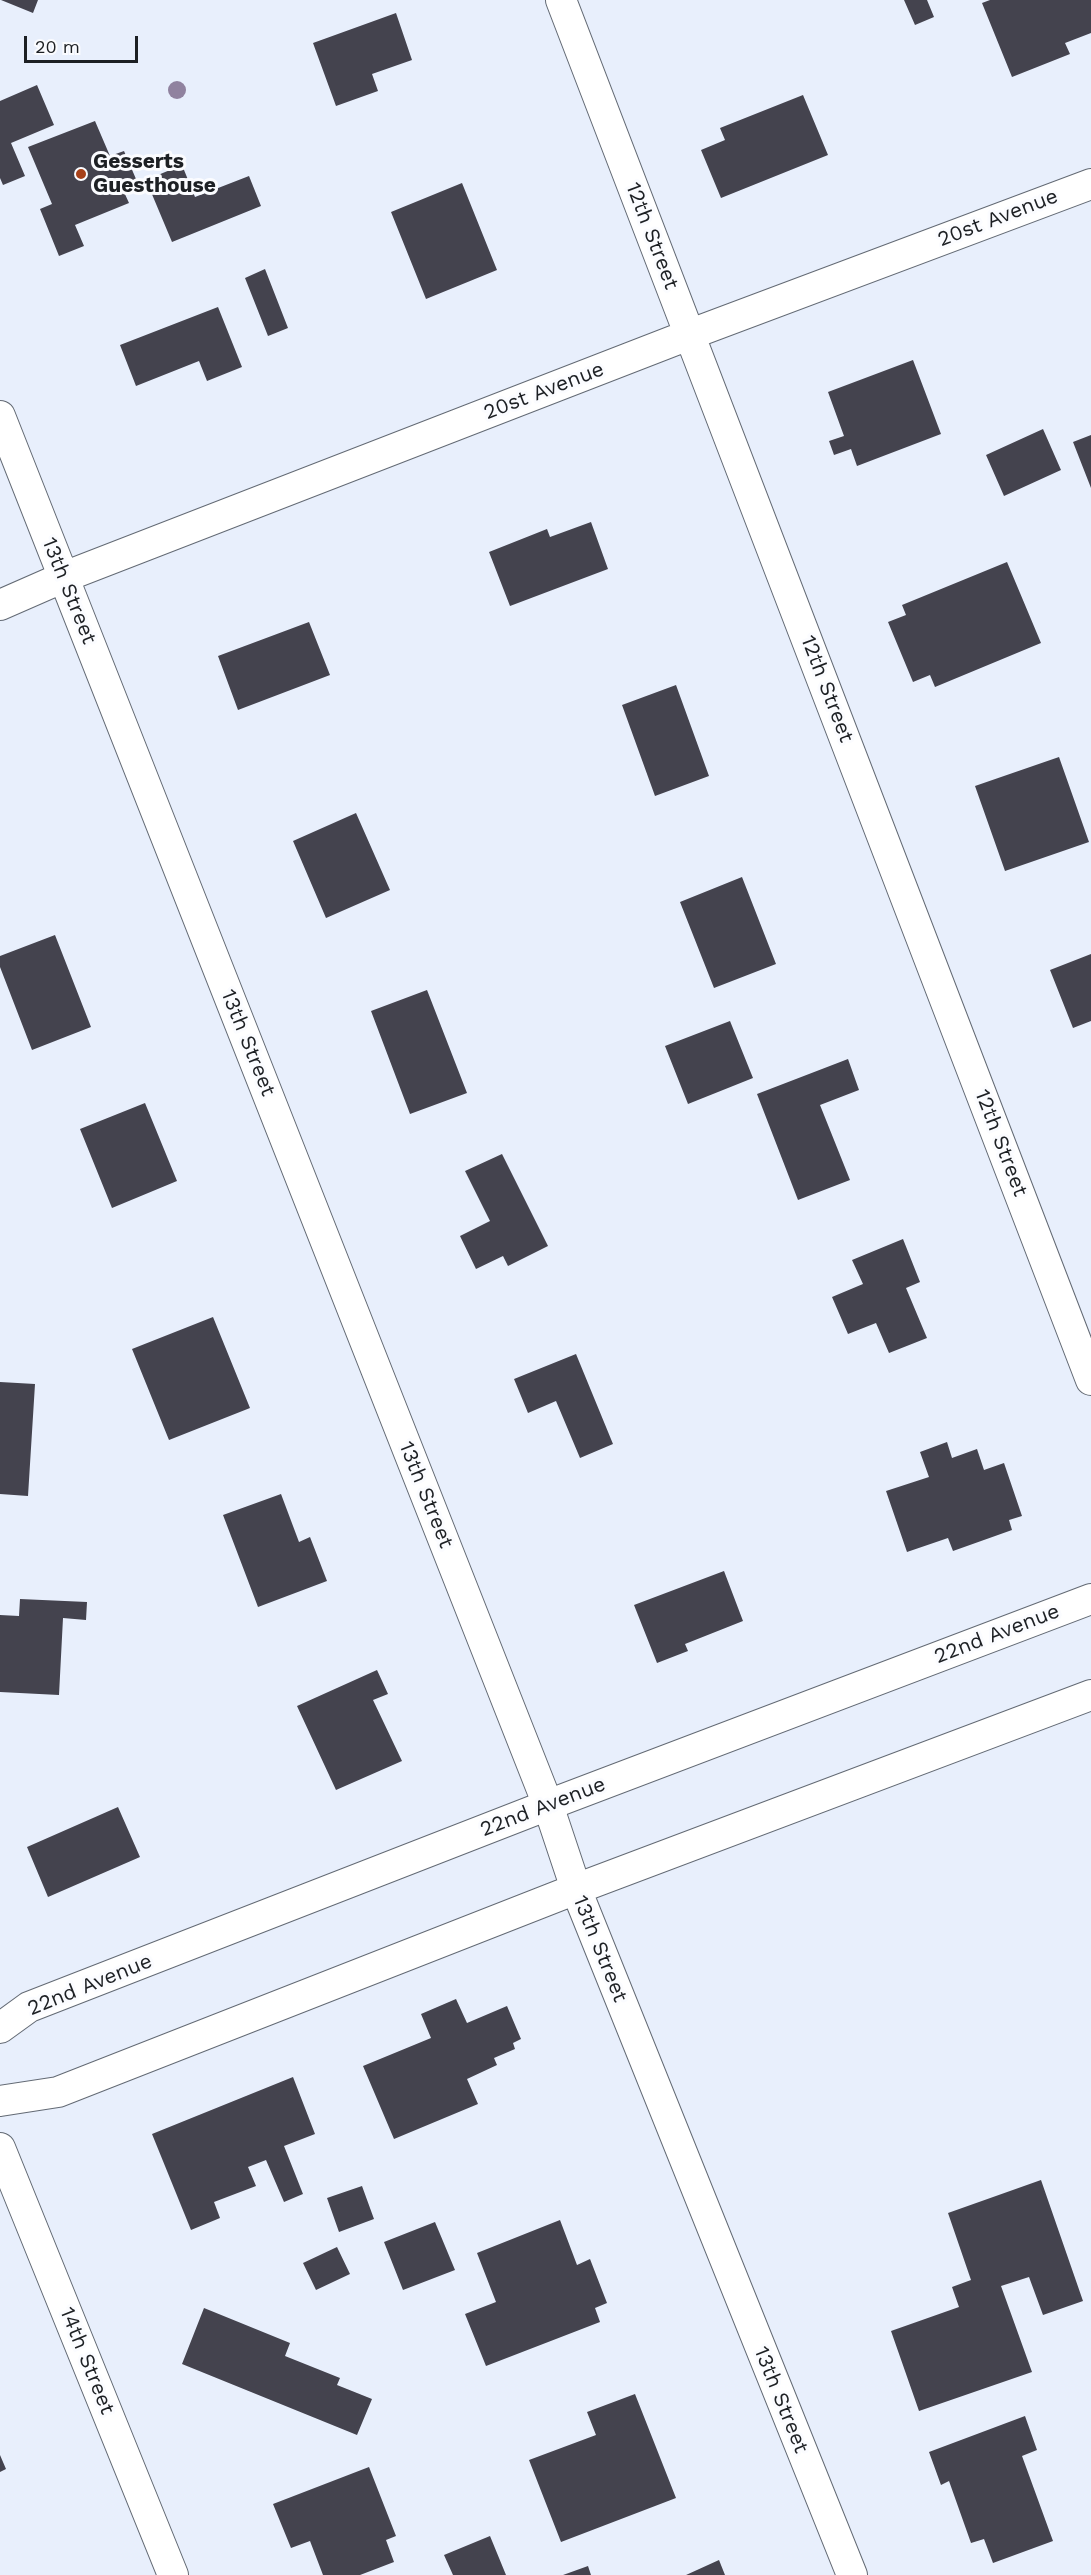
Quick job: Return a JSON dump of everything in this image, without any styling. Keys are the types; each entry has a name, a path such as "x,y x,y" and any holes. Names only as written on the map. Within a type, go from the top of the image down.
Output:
{"street":[{"name":"12th Street","path":"561,0 1091,1380"},
{"name":"20st Avenue","path":"0,605 691,334 1091,184"},
{"name":"13th Street","path":"0,416 548,1805 576,1889 852,2575"},
{"name":"22nd Avenue","path":"0,2028 29,2007 548,1805 1091,1599"},
{"path":"0,2101 58,2092 576,1889 1091,1695"},
{"name":"14th Street","path":"0,2148 173,2575"}],"building":[{"path":"1,0 38,0 33,13"},
{"path":"904,0 927,0 934,17 915,25"},
{"path":"990,0 1091,0 1091,33 1065,43 1070,54 1012,77 982,3"},
{"path":"396,13 412,60 372,74 378,91 336,106 313,43"},
{"path":"37,85 54,125 11,143 25,176 3,185 0,178 0,101"},
{"path":"803,95 828,155 721,198 701,150 725,140 720,128"},
{"path":"95,121 110,156 124,151 139,186 124,192 129,203 75,225 84,246 59,256 40,209 52,204 28,147"},
{"path":"182,165 195,197 249,176 261,206 172,242 146,180"},
{"path":"462,183 497,270 426,299 391,212"},
{"path":"265,269 288,328 268,336 245,278"},
{"path":"218,307 242,367 207,381 199,361 136,386 120,345"},
{"path":"913,360 941,434 857,466 851,449 834,455 829,441 844,436 828,392"},
{"path":"1043,429 1061,470 1004,496 986,455"},
{"path":"1091,435 1091,488 1073,442"},
{"path":"591,522 608,569 510,606 489,552 547,529 550,537"},
{"path":"1007,562 1041,643 935,687 930,675 913,682 888,622 906,615 902,605"},
{"path":"309,622 330,675 238,710 218,656"},
{"path":"676,685 709,776 655,796 622,705"},
{"path":"1059,757 1089,842 1005,871 975,786"},
{"path":"356,813 390,890 326,918 293,841"},
{"path":"742,877 776,964 714,988 680,902"},
{"path":"55,935 91,1027 32,1050 0,967 0,956"},
{"path":"1091,954 1091,1021 1073,1028 1050,970"},
{"path":"427,990 467,1093 410,1114 371,1011"},
{"path":"730,1021 753,1078 688,1104 665,1046"},
{"path":"848,1059 859,1090 820,1105 850,1180 798,1200 757,1094"},
{"path":"145,1103 177,1181 112,1208 80,1129"},
{"path":"502,1154 548,1246 508,1266 503,1256 476,1269 460,1236 490,1221 465,1171"},
{"path":"903,1239 920,1282 906,1288 927,1338 889,1353 876,1323 848,1334 832,1297 863,1284 852,1260"},
{"path":"213,1317 250,1408 169,1440 132,1349"},
{"path":"576,1354 613,1444 580,1458 556,1401 528,1413 514,1379"},
{"path":"0,1382 35,1384 28,1496 0,1494"},
{"path":"947,1442 952,1458 977,1449 984,1470 1004,1463 1022,1516 1009,1520 1012,1530 953,1551 948,1538 907,1552 886,1491 929,1477 920,1452"},
{"path":"281,1494 299,1542 310,1537 327,1581 258,1607 223,1515"},
{"path":"724,1571 743,1621 685,1644 688,1651 657,1663 634,1605"},
{"path":"20,1599 87,1602 86,1620 63,1618 59,1695 0,1692 0,1615 19,1616"},
{"path":"377,1670 388,1694 373,1700 402,1761 336,1790 297,1706"},
{"path":"118,1807 140,1857 48,1897 27,1847"},
{"path":"456,1999 467,2023 507,2006 521,2039 513,2043 515,2049 494,2058 497,2065 467,2079 478,2104 394,2139 363,2066 431,2038 421,2014"},
{"path":"293,2077 315,2134 284,2146 303,2194 284,2202 266,2160 248,2167 256,2186 214,2202 220,2218 191,2230 152,2134"},
{"path":"1041,2180 1083,2301 1043,2315 1029,2277 1001,2286 1032,2372 919,2411 891,2331 959,2307 952,2287 971,2280 948,2213"},
{"path":"362,2186 374,2219 339,2232 327,2198"},
{"path":"560,2220 577,2265 590,2259 607,2303 595,2308 600,2322 486,2366 465,2314 496,2302 477,2253"},
{"path":"435,2222 455,2270 403,2290 384,2242"},
{"path":"337,2247 350,2274 316,2290 303,2263"},
{"path":"204,2308 290,2343 285,2356 340,2378 337,2385 372,2399 357,2435 182,2364"},
{"path":"635,2394 676,2498 561,2542 529,2460 596,2435 587,2412"},
{"path":"1025,2416 1037,2450 1022,2456 1053,2541 993,2563 984,2539 971,2543 949,2481 941,2485 929,2452"},
{"path":"0,2455 6,2469 0,2472"},
{"path":"369,2467 396,2536 386,2540 394,2562 360,2575 323,2575 310,2541 291,2548 273,2504"},
{"path":"490,2536 506,2575 453,2575 444,2555"},
{"path":"719,2560 725,2575 686,2575"},
{"path":"588,2566 591,2575 563,2575"}],"place":[{"name":"Gesserts Guesthouse","path":"81,174"}]}
